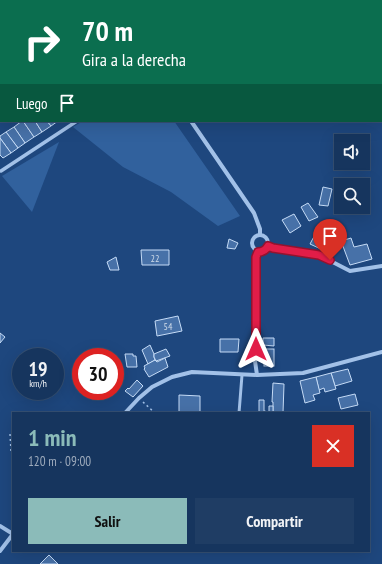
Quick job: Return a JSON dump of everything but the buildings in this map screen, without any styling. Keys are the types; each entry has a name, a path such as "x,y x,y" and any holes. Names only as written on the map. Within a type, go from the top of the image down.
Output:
{"street":[{"path":"1,171 75,122"},
{"path":"192,122 254,213 260,229 260,235"},
{"path":"263,235 267,238 268,246 263,251 258,252 254,249 252,241 255,237 263,235"},
{"path":"268,246 319,255 350,272 382,266"},
{"path":"256,375 256,257 258,252"},
{"path":"127,412 139,398 152,387 172,378 192,372 242,375 303,373 382,352"},
{"path":"0,526 12,533"},
{"path":"0,551 12,535"}],"lane":[{"path":"239,412 242,375"}],"path":[{"path":"139,398 154,412"},
{"path":"10,434 12,452"}],"shaded area":[{"path":"81,122 175,122 240,216 218,226 171,192 123,167 73,127"},
{"path":"59,142 32,212 2,176"}],"route":[{"path":"256,349 256,257 258,252 263,251 268,246 319,255 330,260"}]}
